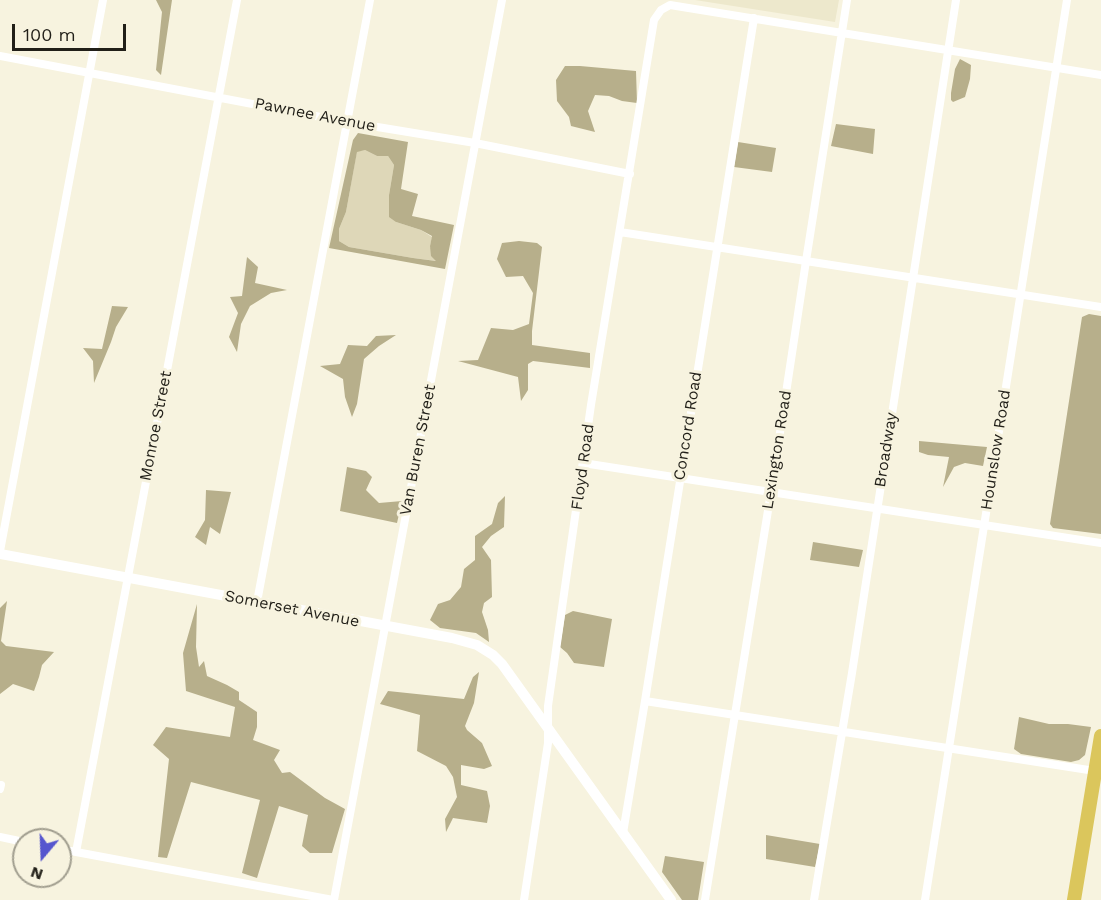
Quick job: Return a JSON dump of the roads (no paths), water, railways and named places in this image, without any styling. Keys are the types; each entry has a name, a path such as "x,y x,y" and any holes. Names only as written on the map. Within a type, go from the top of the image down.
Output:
{"highway":[{"path":"1074,900 1101,736"}],"street":[{"path":"0,553 103,0"},
{"name":"Monroe Street","path":"76,852 237,0"},
{"path":"257,602 370,0"},
{"name":"Van Buren Street","path":"333,900 502,0"},
{"name":"Lexington Road","path":"705,900 848,0"},
{"name":"Broadway","path":"814,900 878,508 956,0"},
{"name":"Hounslow Road","path":"925,900 1067,0"},
{"name":"Floyd Road","path":"524,900 548,743 548,706 583,463 654,20 662,10 670,5 754,18"},
{"path":"754,18 1101,75"},
{"name":"Concord Road","path":"623,833 754,18"},
{"name":"Pawnee Avenue","path":"0,56 347,122 475,143 630,174"},
{"path":"620,232 1101,307"},
{"path":"583,463 1101,543"},
{"name":"Somerset Avenue","path":"0,553 466,641 483,648 502,664 548,727"},
{"path":"645,701 1095,771"},
{"path":"548,727 671,900"},
{"path":"72,851 333,900"}]}
